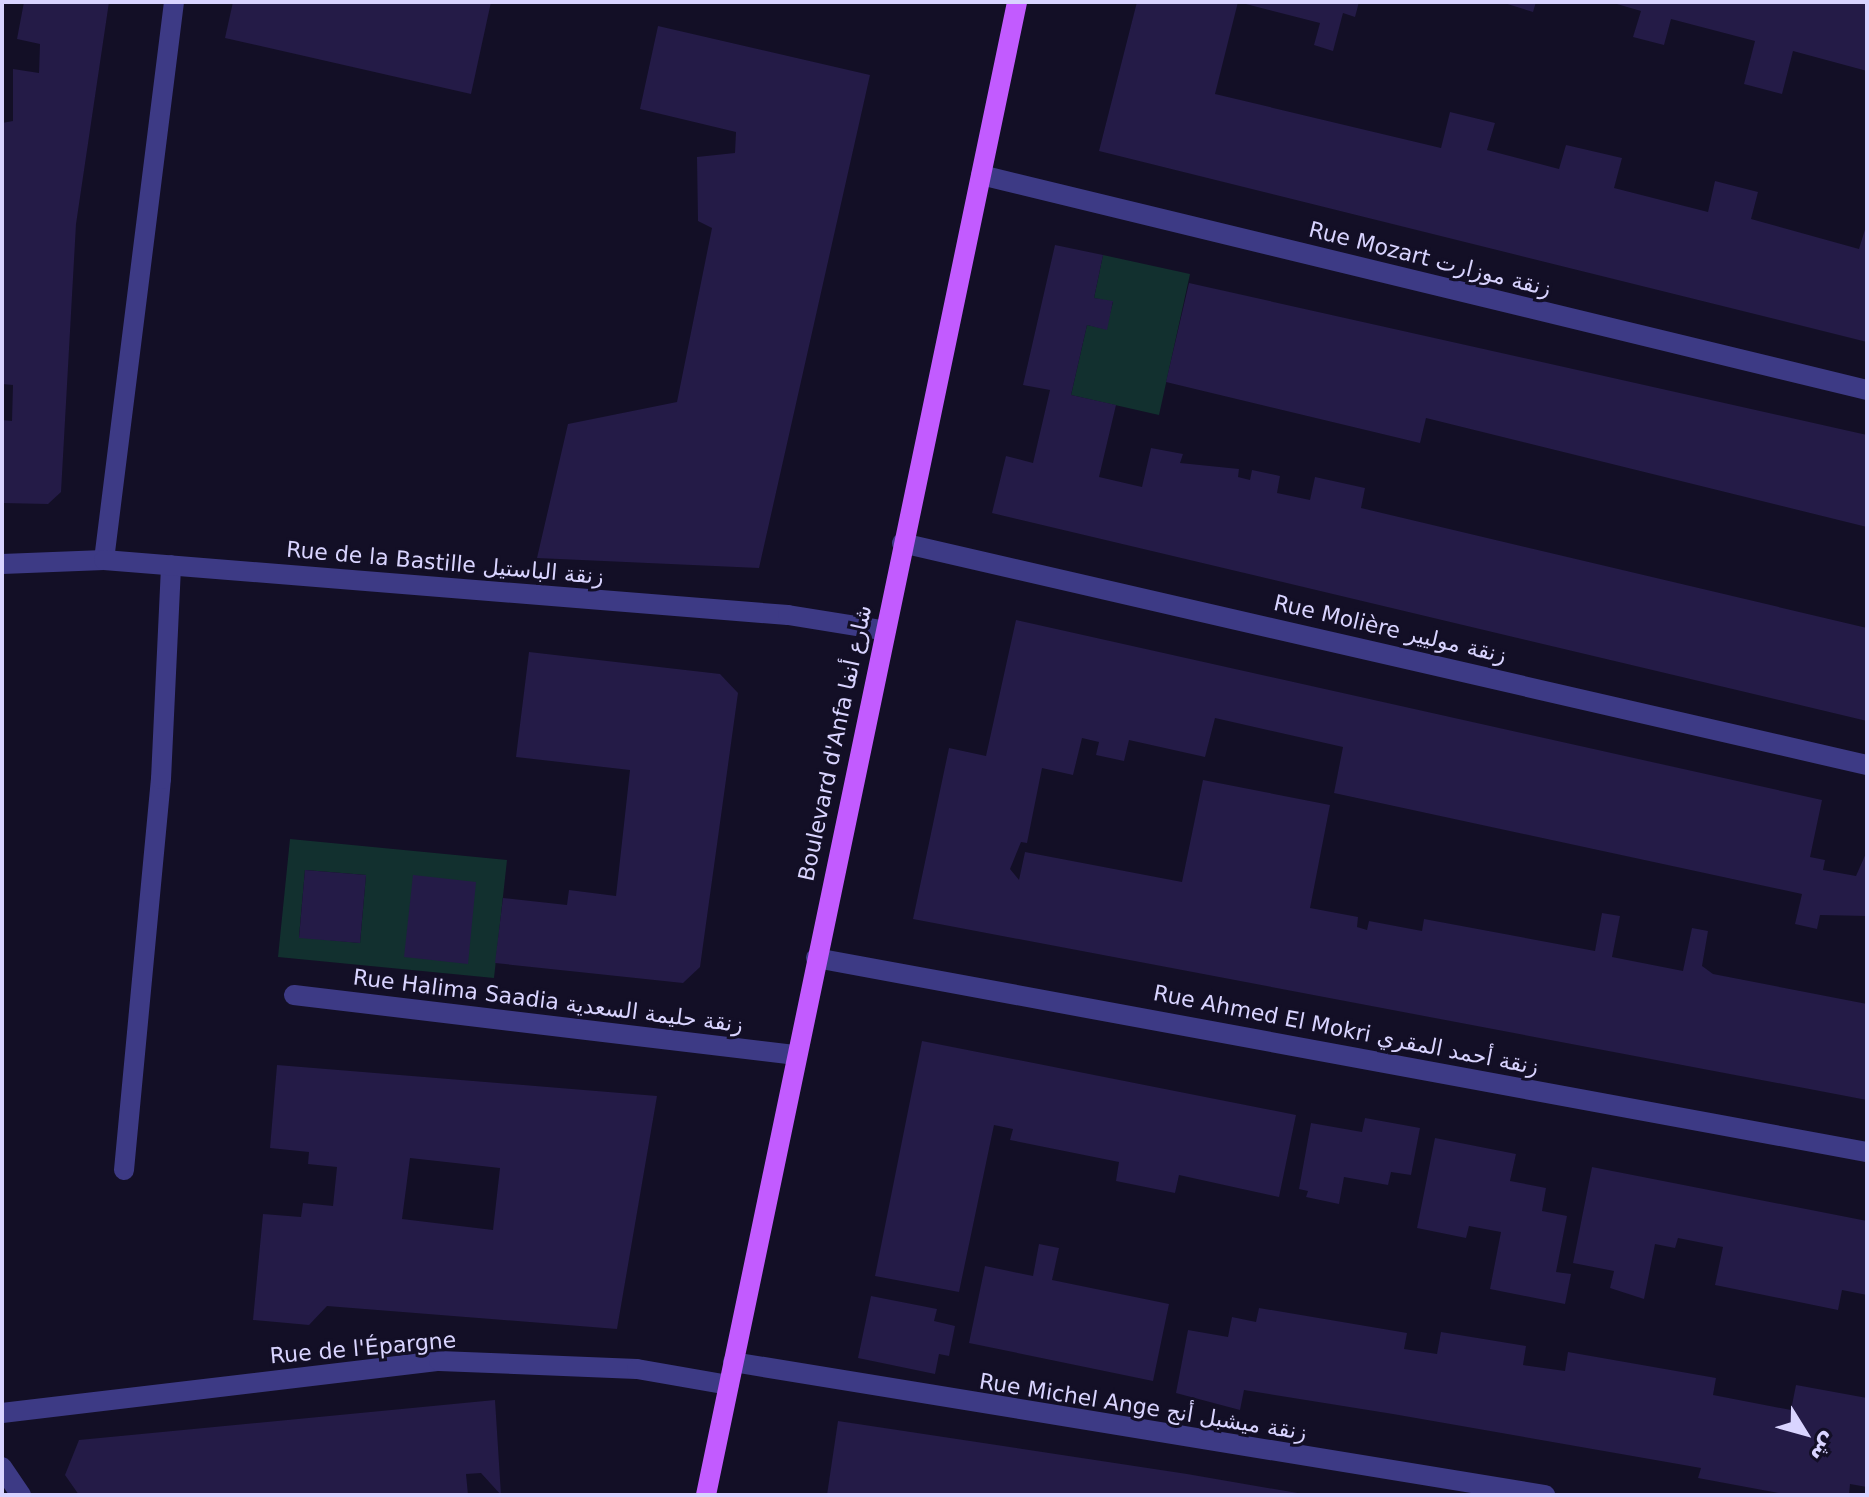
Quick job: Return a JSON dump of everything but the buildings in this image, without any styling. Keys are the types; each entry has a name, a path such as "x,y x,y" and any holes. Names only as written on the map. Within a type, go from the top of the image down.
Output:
{"main road":[{"name":"Boulevard d'Anfa شارع أنفا","path":"706,1495 882,630 1017,2"}],"street":[{"path":"104,560 174,2"},
{"name":"Rue Mozart زنقة موزارت","path":"981,175 1867,390"},
{"name":"Rue Molière زنقة موليير","path":"902,543 1867,765"},
{"name":"Rue de la Bastille زنقة الباستيل","path":"2,564 104,560 171,565 788,615 882,630"},
{"path":"124,1170 161,779 171,565"},
{"name":"Rue Ahmed El Mokri زنقة أحمد المقري","path":"816,958 1867,1152"},
{"name":"Rue Halima Saadia زنقة حليمة السعدية","path":"294,995 796,1055"},
{"name":"Rue de l'Épargne","path":"2,1413 439,1361 637,1369 729,1385"},
{"name":"Rue Michel Ange زنقة ميشبل أنج","path":"733,1362 1545,1495"},
{"path":"2,1467 21,1495"}],"green space":[{"path":"1103,255 1190,274 1159,415 1071,395 1087,325 1106,329 1113,302 1094,298"},
{"path":"290,839 507,860 494,978 278,957","holes":["305,870 366,875 360,943 299,937"]}]}
